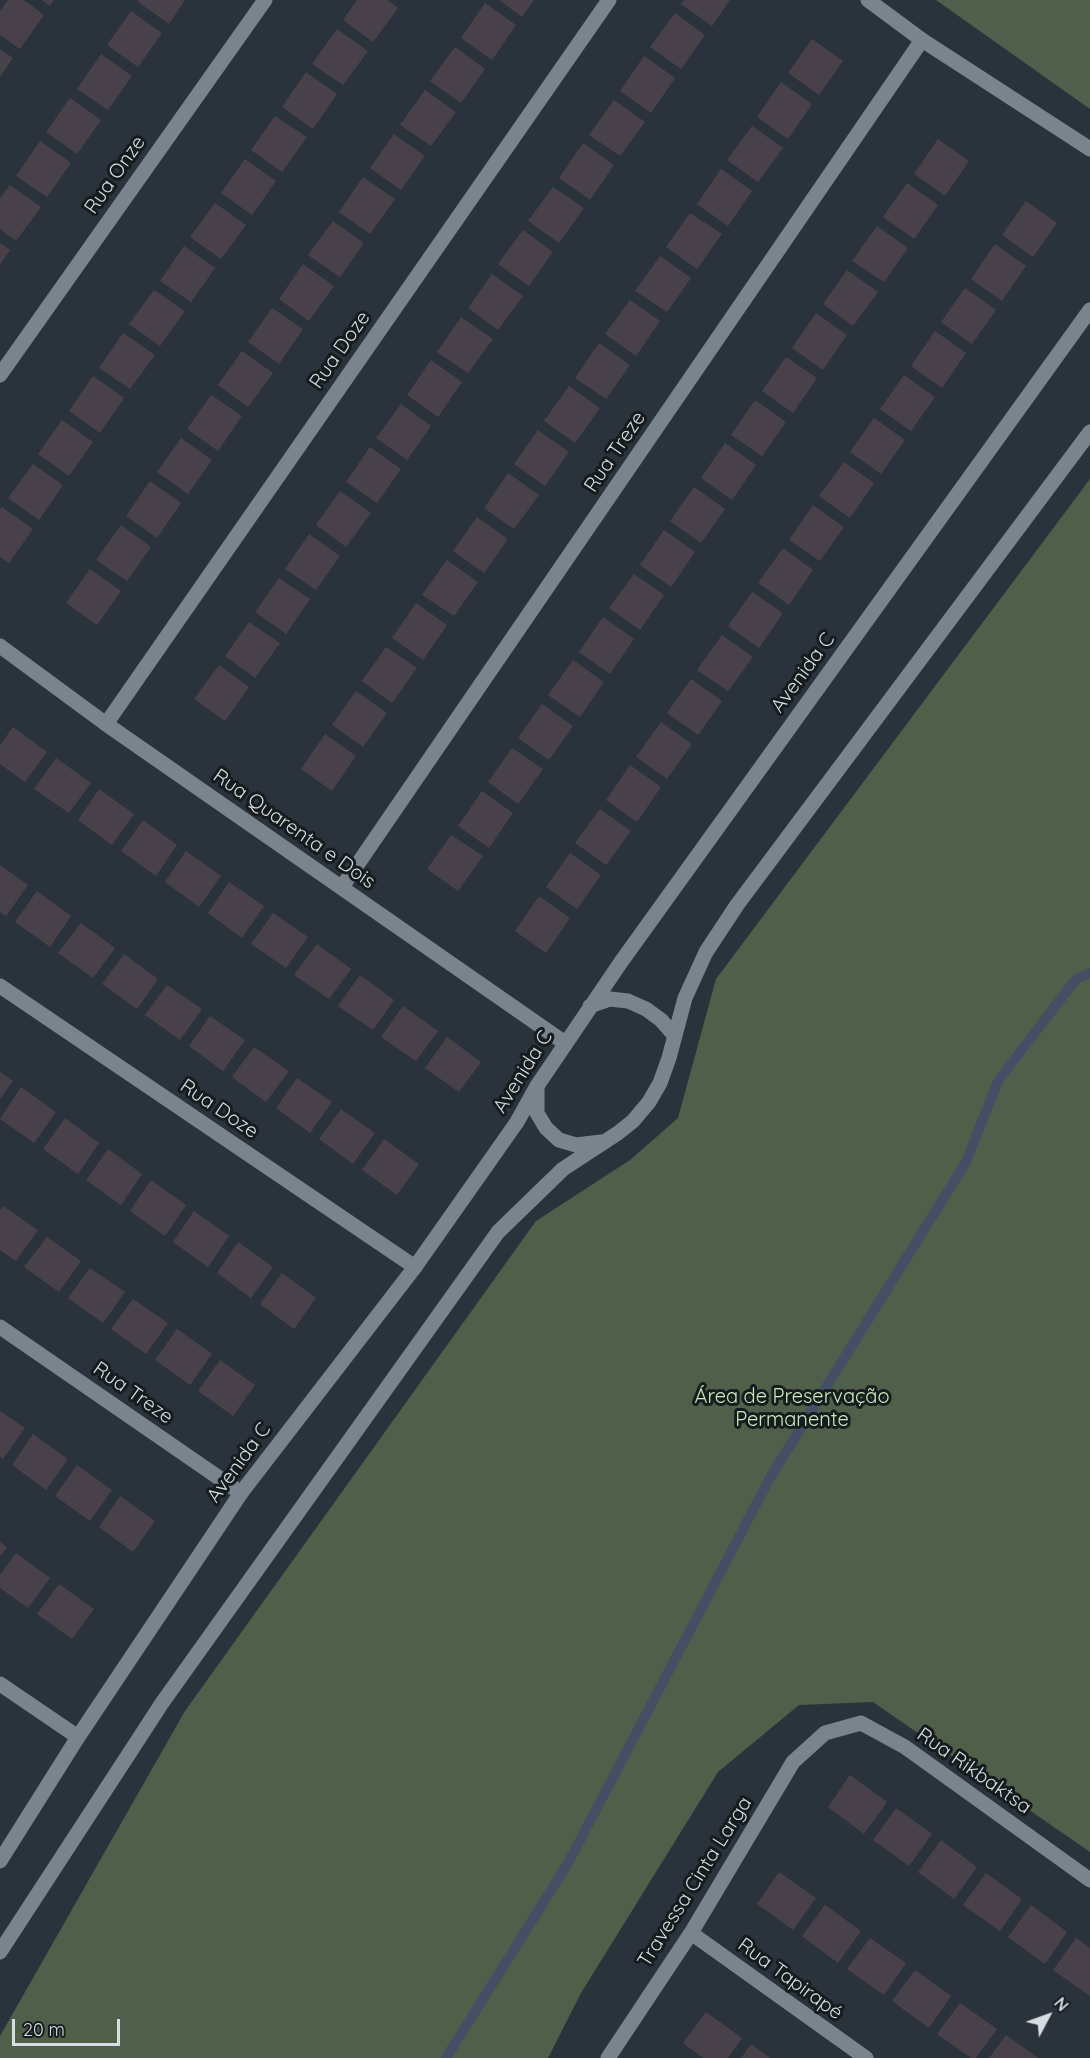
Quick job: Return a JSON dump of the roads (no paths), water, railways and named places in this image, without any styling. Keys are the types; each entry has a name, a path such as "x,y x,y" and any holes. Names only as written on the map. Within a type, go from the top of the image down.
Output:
{"street":[{"name":"Rua Onze","path":"0,375 265,0"},
{"name":"Rua Doze","path":"106,724 609,0"},
{"path":"868,0 922,40 1090,149"},
{"name":"Rua Treze","path":"342,887 922,40"},
{"name":"Avenida C","path":"0,1861 78,1737 241,1493 415,1267 517,1122 537,1086 590,1006 1090,310"},
{"path":"0,1952 162,1703 498,1232 563,1168 607,1142 633,1121 649,1102 660,1083 685,998 706,952 737,905 1090,432"},
{"name":"Rua Quarenta e Dois","path":"0,646 106,724 565,1043"},
{"name":"Rua Doze","path":"0,986 415,1267"},
{"path":"590,1006 610,999 627,1001 661,1020 675,1036"},
{"path":"537,1086 537,1113 546,1128 559,1140 576,1145 607,1142"},
{"name":"Rua Treze","path":"0,1327 241,1493"},
{"path":"0,1684 78,1737"},
{"name":"Rua Rikbaktsa","path":"825,1733 861,1723 905,1747 1090,1880"},
{"name":"Travessa Cinta Larga","path":"608,2058 691,1933 793,1762 825,1733"},
{"name":"Rua Tapirapé","path":"691,1933 866,2058"}],"waterway":[{"path":"446,2058 568,1863 771,1476 966,1162 998,1081 1076,979 1090,973"}],"park label":[{"name":"Área de Preservação Permanente","path":"792,1408"}]}
